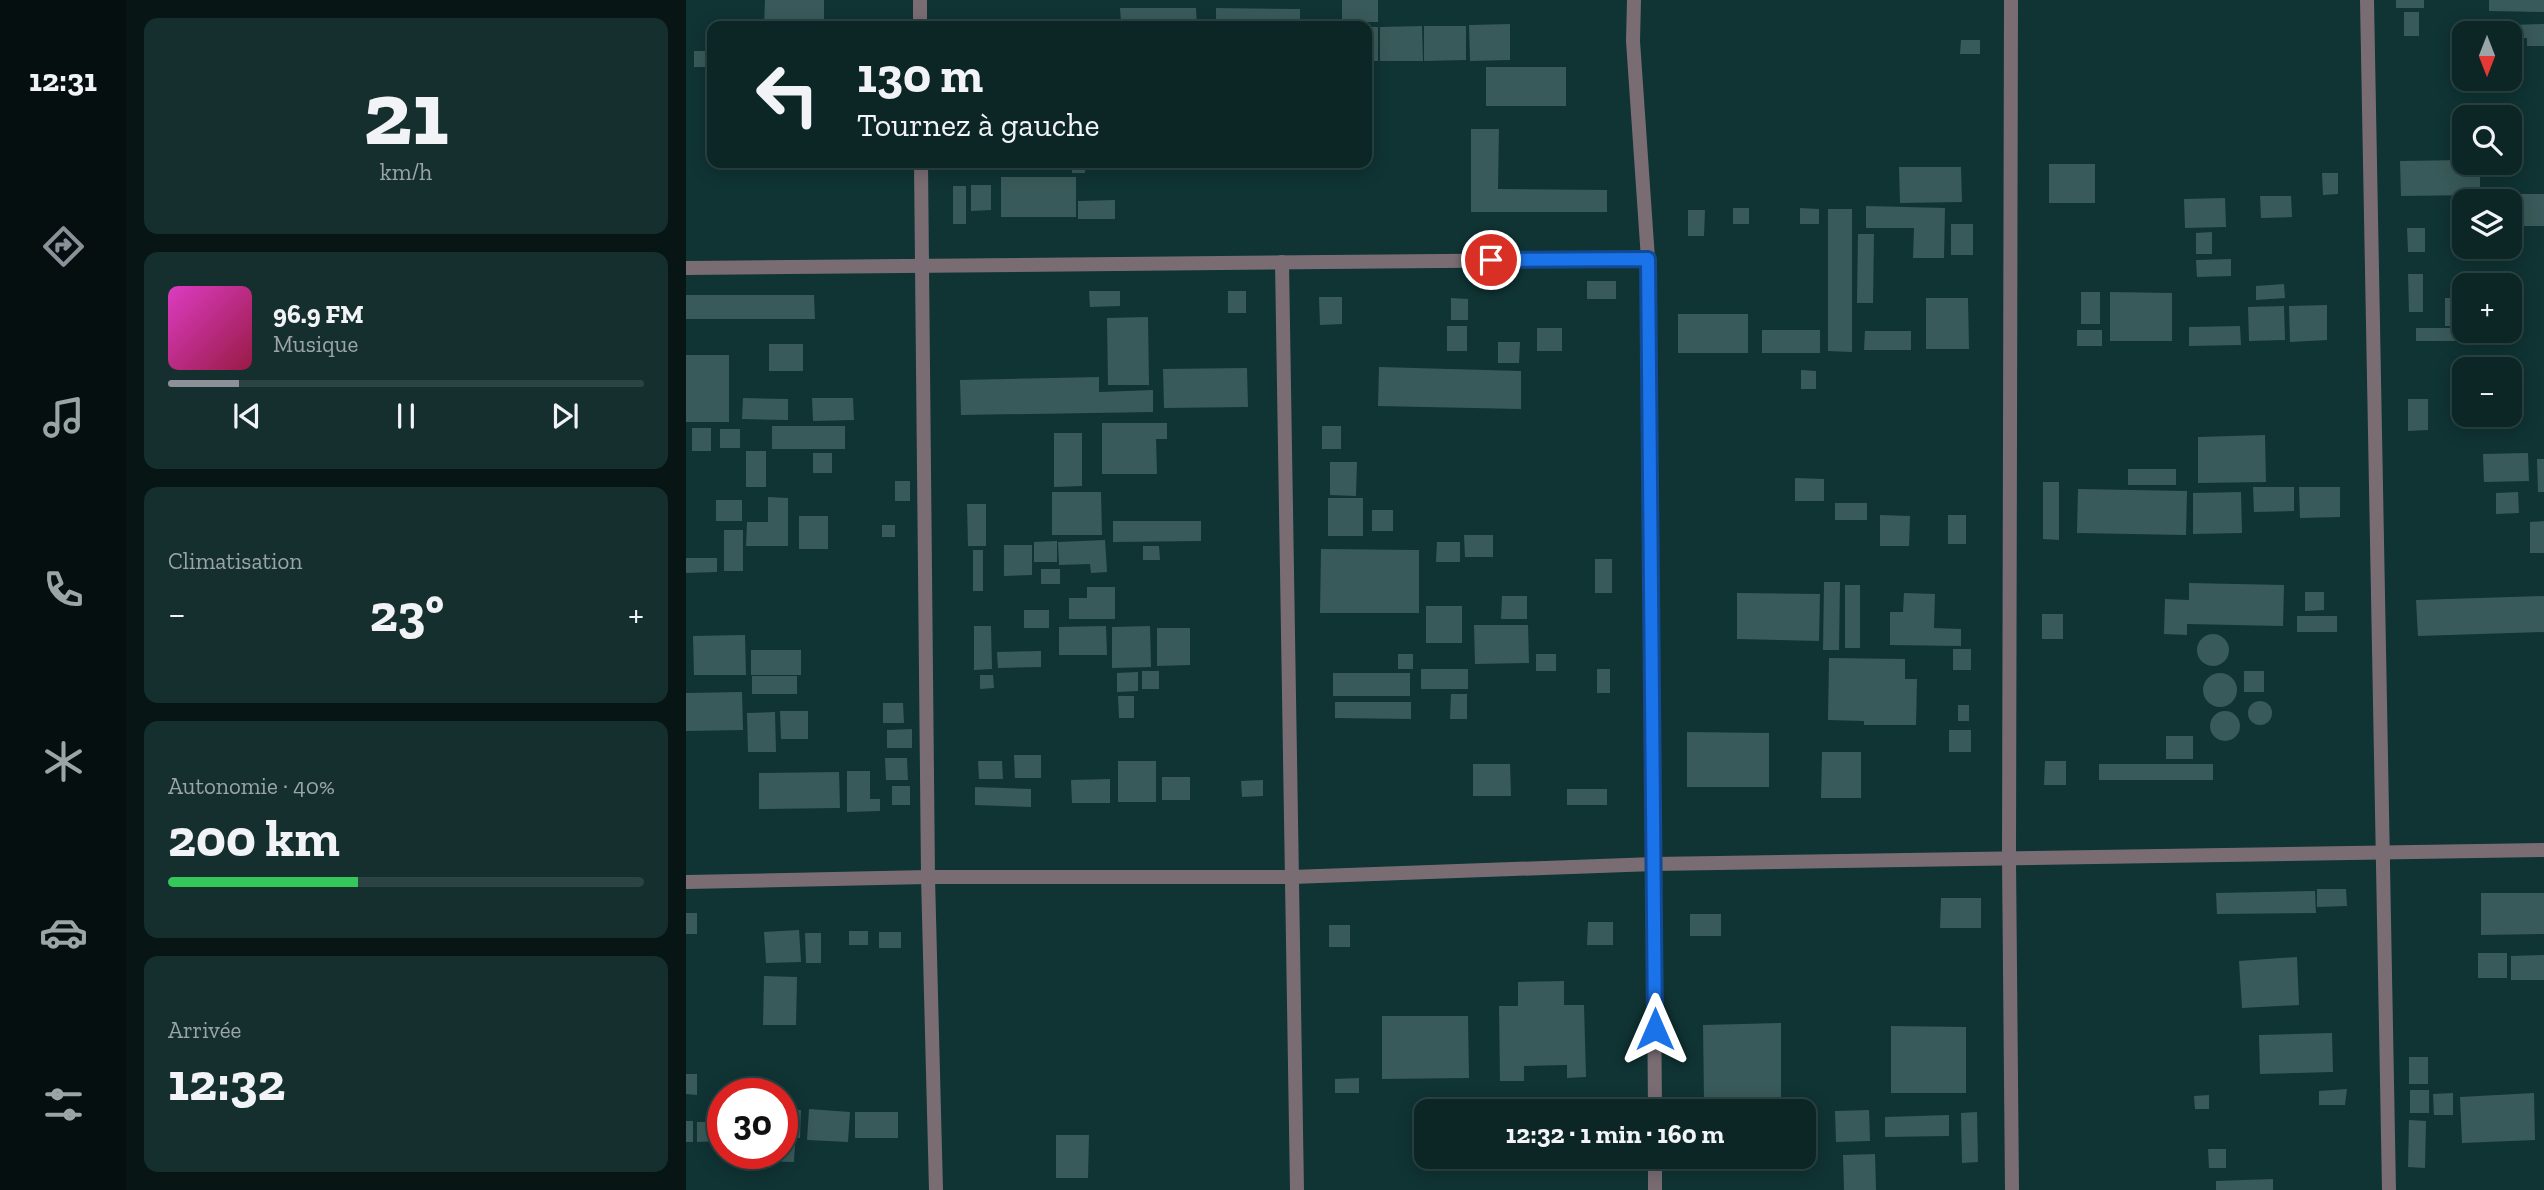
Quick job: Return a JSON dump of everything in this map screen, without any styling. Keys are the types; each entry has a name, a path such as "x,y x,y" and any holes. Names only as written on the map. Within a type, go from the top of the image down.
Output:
{"street":[{"path":"919,0 920,21"},
{"path":"1634,0 1633,41 1648,259 1655,1099"},
{"path":"2011,0 2009,859 2012,1190"},
{"path":"2367,0 2389,1190"},
{"path":"921,168 928,877 936,1190"},
{"path":"686,268 1648,259"},
{"path":"1282,262 1297,1190"},
{"path":"686,881 928,877 1292,877 1654,864 2544,850"},
{"path":"1655,1169 1655,1190"}],"building":[{"path":"765,0 824,0 824,21 764,21"},
{"path":"1342,0 1378,0 1378,22 1342,21"},
{"path":"2396,0 2424,0 2424,8 2396,8"},
{"path":"2489,0 2544,0 2544,12 2489,11"},
{"path":"1120,8 1196,8 1197,21 1121,21"},
{"path":"1216,8 1300,9 1300,21 1216,21"},
{"path":"2404,12 2419,12 2419,36 2404,36"},
{"path":"1510,24 1510,60 1470,61 1469,25"},
{"path":"2544,24 2544,46 2527,46 2527,38 2522,38 2522,25"},
{"path":"1422,26 1423,61 1380,61 1380,27"},
{"path":"1424,26 1466,26 1466,60 1424,61"},
{"path":"1372,27 1378,27 1378,61 1372,61"},
{"path":"1961,40 1980,40 1980,54 1960,54"},
{"path":"694,51 707,51 707,67 694,67"},
{"path":"1486,67 1566,67 1566,106 1486,106"},
{"path":"1471,129 1499,129 1498,189 1607,190 1607,212 1471,212"},
{"path":"2452,160 2452,175 2480,175 2480,189 2452,189 2452,195 2401,196 2400,161"},
{"path":"2049,164 2095,164 2095,203 2049,203"},
{"path":"1899,167 1961,167 1962,202 1900,203"},
{"path":"1072,168 1085,168 1085,173 1072,173"},
{"path":"2322,173 2338,173 2338,194 2323,195"},
{"path":"1001,177 1076,177 1076,217 1001,217"},
{"path":"971,185 991,185 991,210 971,211"},
{"path":"953,186 966,186 966,224 953,224"},
{"path":"2522,194 2544,194 2544,226 2522,226"},
{"path":"2260,196 2291,196 2292,217 2261,218"},
{"path":"2225,198 2226,227 2185,228 2184,199"},
{"path":"1115,200 1115,219 1078,219 1078,201"},
{"path":"1866,206 1945,208 1944,258 1913,258 1914,228 1866,228"},
{"path":"1733,208 1749,208 1749,224 1733,224"},
{"path":"1800,208 1819,209 1819,224 1800,224"},
{"path":"1828,209 1852,209 1852,352 1828,351"},
{"path":"1688,210 1705,210 1704,236 1688,236"},
{"path":"1951,224 1973,224 1973,255 1951,255"},
{"path":"2407,228 2425,228 2425,252 2408,252"},
{"path":"2212,232 2212,254 2196,254 2196,233"},
{"path":"1858,234 1874,234 1873,303 1857,303"},
{"path":"2231,259 2231,276 2197,277 2196,260"},
{"path":"2408,274 2423,274 2423,312 2409,312"},
{"path":"1587,281 1616,281 1616,299 1587,299"},
{"path":"2284,284 2285,298 2256,300 2256,286"},
{"path":"1089,291 1120,291 1120,306 1090,307"},
{"path":"1228,291 1246,291 1246,313 1228,313"},
{"path":"2081,292 2100,292 2100,324 2081,324"},
{"path":"2110,292 2172,293 2172,341 2110,341"},
{"path":"686,295 814,295 815,319 686,319"},
{"path":"1319,297 1342,297 1342,324 1320,325"},
{"path":"1451,298 1468,299 1468,320 1451,320"},
{"path":"1926,298 1968,298 1969,349 1926,349"},
{"path":"2445,298 2452,298 2452,326 2445,326"},
{"path":"2327,305 2327,340 2290,342 2289,306"},
{"path":"2284,306 2285,340 2249,341 2248,307"},
{"path":"1678,314 1748,314 1748,353 1678,353"},
{"path":"1148,317 1149,385 1108,385 1107,318"},
{"path":"1447,326 1467,326 1467,351 1447,351"},
{"path":"2240,326 2241,345 2189,346 2189,327"},
{"path":"1537,328 1562,328 1562,351 1537,351"},
{"path":"2416,328 2452,328 2452,341 2416,341"},
{"path":"1762,330 1820,330 1820,353 1762,353"},
{"path":"2077,330 2102,330 2102,346 2077,346"},
{"path":"1865,331 1911,331 1911,350 1864,350"},
{"path":"1498,342 1520,342 1519,363 1498,363"},
{"path":"769,344 803,344 803,371 769,371"},
{"path":"686,355 729,355 729,422 686,422"},
{"path":"1379,367 1521,371 1521,409 1378,406"},
{"path":"1247,368 1248,407 1164,408 1163,369"},
{"path":"1801,370 1816,371 1816,389 1801,389"},
{"path":"1099,377 1099,392 1153,390 1153,412 961,415 960,380"},
{"path":"743,398 788,399 788,420 742,419"},
{"path":"812,398 853,398 854,420 813,421"},
{"path":"2408,399 2428,399 2428,430 2408,431"},
{"path":"1102,423 1167,423 1167,439 1156,439 1157,474 1102,474"},
{"path":"772,426 845,426 845,449 772,449"},
{"path":"1322,426 1341,426 1341,449 1322,449"},
{"path":"692,428 711,428 711,451 692,451"},
{"path":"720,429 740,429 740,448 720,448"},
{"path":"1054,433 1082,433 1082,486 1054,487"},
{"path":"2265,435 2266,482 2198,483 2198,437"},
{"path":"746,451 766,451 766,487 746,487"},
{"path":"813,453 832,453 832,473 813,473"},
{"path":"2528,453 2529,481 2484,482 2483,454"},
{"path":"2537,459 2544,459 2544,492 2538,492"},
{"path":"1330,462 1357,462 1356,496 1330,495"},
{"path":"2128,469 2176,469 2176,485 2128,485"},
{"path":"1795,478 1824,479 1824,501 1795,501"},
{"path":"895,481 910,481 910,501 895,501"},
{"path":"2043,482 2059,482 2059,540 2043,539"},
{"path":"2253,487 2294,487 2294,511 2254,512"},
{"path":"2299,487 2340,487 2340,517 2300,518"},
{"path":"2078,489 2187,491 2186,535 2077,533"},
{"path":"1052,492 1101,492 1102,535 1052,535"},
{"path":"2241,492 2242,533 2193,534 2193,493"},
{"path":"2518,492 2519,513 2496,514 2496,493"},
{"path":"768,497 788,498 788,546 746,546 747,522 768,522"},
{"path":"1328,498 1363,498 1363,536 1328,536"},
{"path":"716,500 742,500 742,521 716,521"},
{"path":"1835,503 1867,503 1867,520 1835,520"},
{"path":"967,504 986,504 986,546 968,546"},
{"path":"1372,510 1393,510 1393,531 1372,531"},
{"path":"1880,515 1910,516 1909,546 1880,546"},
{"path":"1948,515 1966,515 1966,544 1948,544"},
{"path":"799,516 828,516 828,549 799,549"},
{"path":"1113,521 1201,521 1201,541 1113,542"},
{"path":"2544,521 2544,553 2530,553 2530,522"},
{"path":"882,525 895,525 895,537 882,537"},
{"path":"724,530 743,530 743,571 724,571"},
{"path":"1464,535 1493,535 1493,557 1465,557"},
{"path":"1105,540 1107,572 1091,573 1090,564 1059,565 1058,542"},
{"path":"1057,541 1057,562 1034,562 1034,542"},
{"path":"1437,542 1460,542 1460,562 1436,562"},
{"path":"1004,545 1032,545 1032,575 1004,576"},
{"path":"1143,546 1159,546 1160,560 1143,560"},
{"path":"1321,549 1419,550 1419,613 1320,613"},
{"path":"973,550 983,550 983,591 973,591"},
{"path":"686,558 717,558 717,572 686,573"},
{"path":"1595,559 1612,559 1612,593 1595,593"},
{"path":"1041,569 1060,569 1060,584 1041,584"},
{"path":"1824,582 1840,582 1839,650 1823,650"},
{"path":"2189,583 2284,585 2283,626 2187,624 2187,635 2164,634 2165,599 2189,600"},
{"path":"1845,585 1860,585 1860,648 1845,648"},
{"path":"1087,587 1115,587 1115,619 1069,619 1069,598 1087,598"},
{"path":"2305,592 2324,592 2324,610 2305,611"},
{"path":"1737,593 1820,594 1819,641 1737,639"},
{"path":"1904,593 1935,594 1934,628 1961,629 1961,646 1890,645 1890,612 1903,612"},
{"path":"1502,596 1527,596 1527,619 1501,619"},
{"path":"2544,596 2544,632 2418,636 2416,600"},
{"path":"1426,606 1462,606 1462,643 1426,643"},
{"path":"1024,610 1049,610 1049,628 1024,628"},
{"path":"2042,614 2063,614 2063,639 2042,639"},
{"path":"2297,616 2337,616 2337,632 2297,632"},
{"path":"1474,625 1528,625 1529,663 1475,664"},
{"path":"974,626 991,626 992,669 974,670"},
{"path":"1106,626 1107,655 1059,655 1059,627"},
{"path":"1150,626 1151,667 1112,668 1112,627"},
{"path":"1157,628 1190,628 1190,665 1157,666"},
{"path":"2213,634 2224,639 2229,650 2224,661 2213,666 2202,661 2197,650 2202,639"},
{"path":"745,635 746,675 694,675 693,636"},
{"path":"1953,649 1971,649 1971,670 1953,670"},
{"path":"751,650 801,650 801,675 751,675"},
{"path":"1041,651 1041,667 998,668 997,652"},
{"path":"1398,654 1413,654 1413,669 1398,669"},
{"path":"1536,654 1556,654 1556,671 1536,671"},
{"path":"1829,658 1905,659 1905,679 1917,679 1916,725 1864,725 1864,721 1828,720"},
{"path":"1421,669 1468,669 1468,689 1421,689"},
{"path":"1597,669 1610,669 1610,693 1597,693"},
{"path":"1142,671 1159,671 1159,689 1142,689"},
{"path":"2244,671 2264,671 2264,692 2244,692"},
{"path":"1138,672 1138,691 1117,692 1117,673"},
{"path":"1333,673 1410,673 1410,696 1333,696"},
{"path":"2220,673 2232,678 2237,690 2232,702 2220,707 2208,702 2203,690 2208,678"},
{"path":"980,675 993,675 994,688 980,689"},
{"path":"752,676 797,676 797,694 752,694"},
{"path":"742,692 743,730 686,731 686,693"},
{"path":"1451,694 1467,694 1467,719 1450,719"},
{"path":"1118,696 1134,696 1134,718 1119,718"},
{"path":"2260,701 2269,704 2272,713 2269,722 2260,725 2251,722 2248,713 2251,704"},
{"path":"1335,702 1411,702 1411,719 1335,718"},
{"path":"883,703 903,703 904,723 883,723"},
{"path":"1958,705 1969,705 1969,721 1958,721"},
{"path":"780,711 808,711 808,739 781,739"},
{"path":"2225,711 2231,712 2239,720 2239,732 2231,740 2225,741 2219,740 2211,732 2210,726 2211,720 2219,712"},
{"path":"775,712 776,752 748,752 747,713"},
{"path":"912,729 912,748 887,748 887,730"},
{"path":"1949,730 1971,730 1971,752 1949,752"},
{"path":"1687,732 1769,733 1769,787 1687,787"},
{"path":"2166,736 2193,736 2193,759 2166,759"},
{"path":"1822,752 1861,752 1861,798 1821,798"},
{"path":"1014,755 1041,755 1041,778 1015,778"},
{"path":"885,758 907,758 908,780 886,780"},
{"path":"978,761 1002,761 1003,779 979,779"},
{"path":"1118,761 1156,761 1156,802 1118,802"},
{"path":"2045,761 2066,761 2066,785 2044,785"},
{"path":"1473,764 1510,764 1511,796 1473,796"},
{"path":"2099,764 2213,764 2213,780 2099,780"},
{"path":"847,771 870,771 870,799 880,799 880,811 847,812"},
{"path":"839,772 840,808 759,809 759,773"},
{"path":"1162,777 1190,777 1190,800 1162,800"},
{"path":"1110,779 1110,803 1072,803 1071,780"},
{"path":"1263,780 1263,796 1242,797 1241,781"},
{"path":"892,786 910,786 910,805 892,805"},
{"path":"975,787 1031,789 1031,807 975,805"},
{"path":"1567,789 1607,789 1607,805 1567,805"},
{"path":"2317,889 2346,889 2347,906 2317,907"},
{"path":"2315,891 2316,913 2217,914 2216,893"},
{"path":"2481,893 2544,893 2544,934 2481,935"},
{"path":"1941,898 1981,898 1981,928 1940,928"},
{"path":"686,913 697,913 697,934 686,934"},
{"path":"1690,914 1721,914 1721,936 1690,936"},
{"path":"1588,922 1613,922 1613,945 1587,945"},
{"path":"1329,925 1350,925 1350,947 1329,947"},
{"path":"799,930 801,962 766,963 764,932"},
{"path":"849,931 868,931 868,945 849,945"},
{"path":"879,932 901,932 901,948 879,948"},
{"path":"805,933 821,933 821,963 806,963"},
{"path":"2478,953 2507,953 2507,978 2478,978"},
{"path":"2544,955 2544,980 2511,980 2511,956"},
{"path":"2297,957 2299,1005 2242,1008 2239,961"},
{"path":"764,976 797,977 796,1025 763,1025"},
{"path":"1564,981 1564,1005 1584,1005 1586,1077 1567,1078 1567,1065 1524,1066 1524,1081 1500,1081 1499,1006 1518,1006 1518,982"},
{"path":"1382,1016 1468,1016 1469,1078 1382,1079"},
{"path":"1781,1023 1781,1099 1704,1099 1703,1025"},
{"path":"1891,1026 1966,1027 1966,1093 1891,1093"},
{"path":"2332,1033 2333,1072 2260,1074 2259,1035"},
{"path":"2409,1057 2428,1057 2428,1084 2409,1084"},
{"path":"686,1074 697,1074 697,1095 686,1094"},
{"path":"1359,1078 1359,1093 1335,1093 1335,1079"},
{"path":"2347,1089 2345,1105 2319,1105 2319,1091"},
{"path":"2410,1090 2429,1090 2429,1113 2410,1113"},
{"path":"2453,1093 2453,1115 2434,1115 2433,1094"},
{"path":"2534,1093 2535,1140 2462,1143 2460,1097"},
{"path":"2209,1095 2209,1109 2195,1109 2194,1096"},
{"path":"809,1109 850,1112 848,1142 807,1140"},
{"path":"798,1110 801,1110 798,1138"},
{"path":"1869,1110 1870,1141 1836,1142 1835,1111"},
{"path":"855,1112 898,1112 898,1138 855,1138"},
{"path":"1977,1112 1978,1162 1962,1163 1961,1113"},
{"path":"1949,1115 1949,1136 1885,1137 1885,1117"},
{"path":"2409,1120 2426,1121 2425,1168 2408,1167"},
{"path":"686,1121 693,1121 693,1142 686,1142"},
{"path":"697,1122 707,1122 707,1142 697,1142"},
{"path":"1056,1135 1089,1135 1088,1178 1056,1178"},
{"path":"2208,1149 2226,1149 2226,1168 2209,1168"},
{"path":"1875,1154 1876,1190 1844,1190 1843,1155"},
{"path":"2273,1179 2273,1190 2216,1190 2216,1181"}],"route":[{"path":"1491,260 1648,259 1655,1029"}]}
